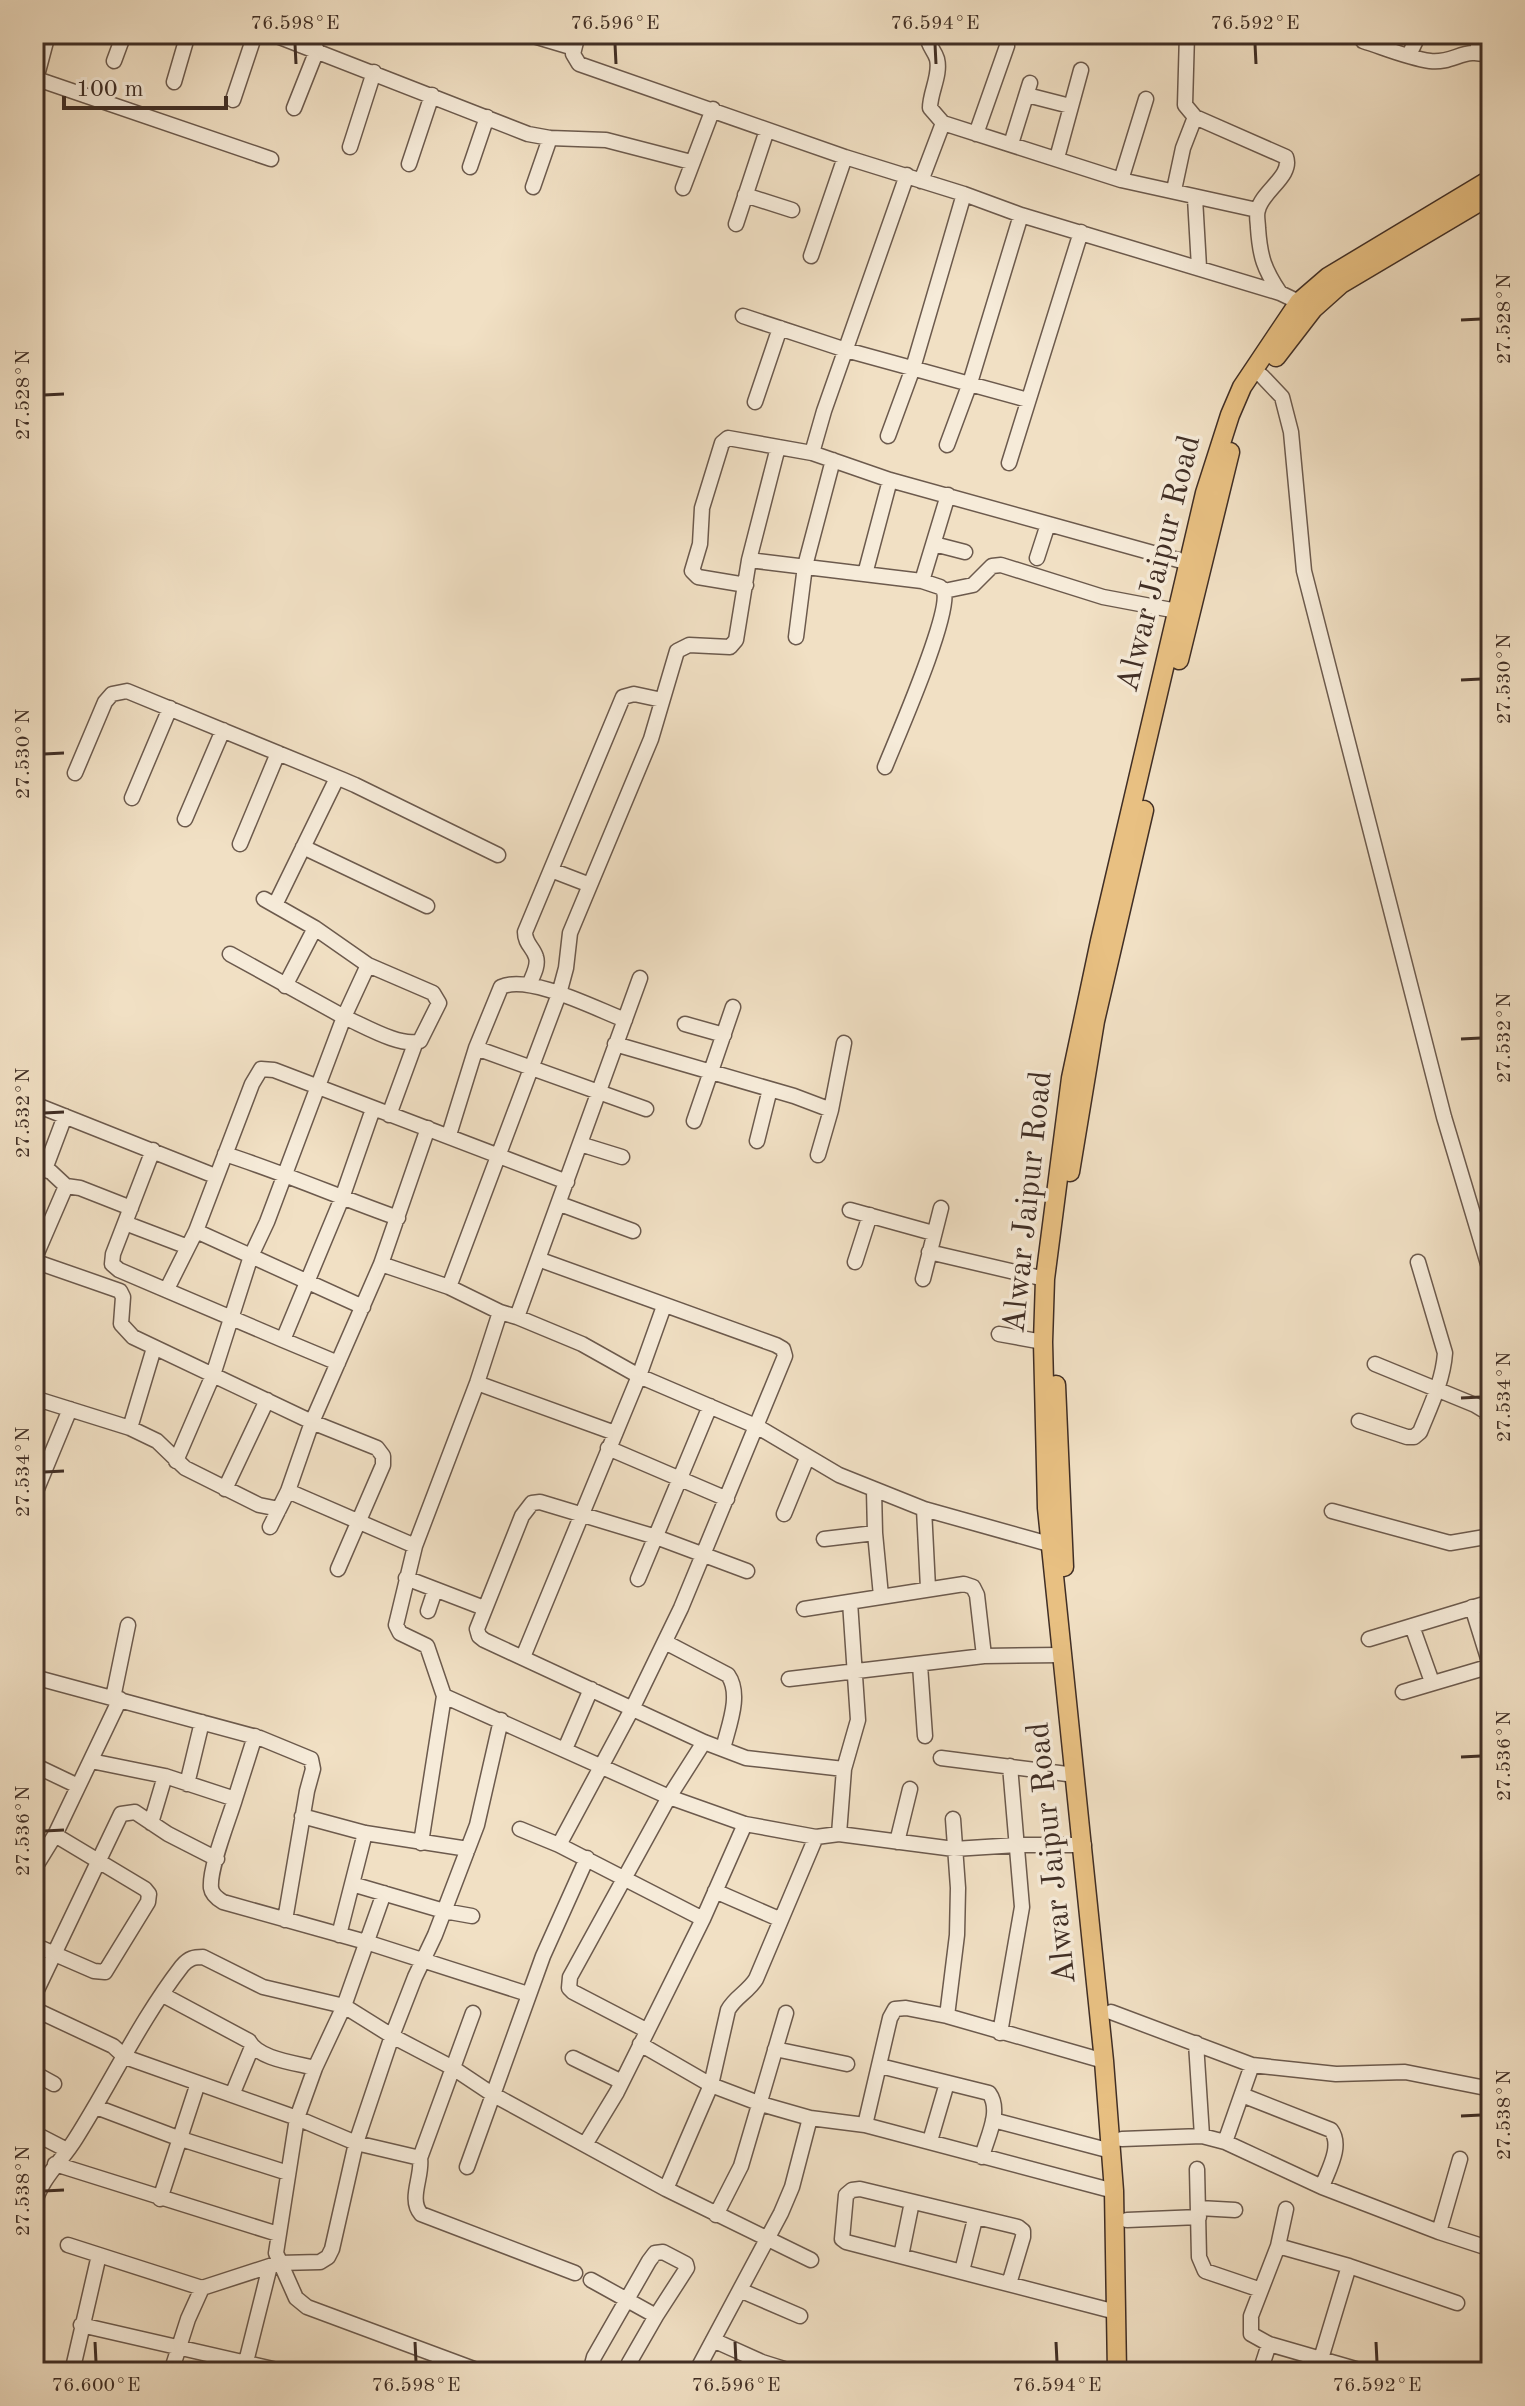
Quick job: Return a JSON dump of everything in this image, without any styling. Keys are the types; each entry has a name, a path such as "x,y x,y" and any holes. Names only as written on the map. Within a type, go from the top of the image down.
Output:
{"main road":[{"name":"Alwar Jaipur Road","path":"1117,2372 1114,2191 1117,2145 1111,2012 1062,1547 1055,1344 1056,1293 1069,1178 1095,1021 1205,493 1242,387 1262,354 1328,277 1491,179"},
{"name":"Alwar Jaipur Road","path":"1128,2372 1127,2220 1104,2061 1084,1845 1049,1544 1043,1342 1045,1279 1061,1145 1077,1049 1185,600 1248,403 1306,306 1491,195"}],"street":[{"path":"48,34 35,83 271,159"},
{"path":"114,61 124,34"},
{"path":"174,82 188,34"},
{"path":"233,100 255,34"},
{"path":"272,34 528,134 606,140 691,162"},
{"path":"527,34 576,41 575,59 579,64 767,130 1021,215 1280,293 1306,306"},
{"path":"928,34 927,42 937,58 930,108 943,123 1121,180 1257,210"},
{"path":"1187,34 1184,99 1195,117 1286,157 1289,163 1257,210 1264,268 1280,293"},
{"path":"1409,55 1419,34"},
{"path":"1476,52 1483,34"},
{"path":"1363,41 1429,61 1443,61 1476,52 1491,57"},
{"path":"976,134 1007,46"},
{"path":"294,108 317,50"},
{"path":"1057,158 1081,70"},
{"path":"350,147 374,72"},
{"path":"1011,144 1029,89 1070,106"},
{"path":"409,164 432,95"},
{"path":"1121,180 1146,99"},
{"path":"683,188 713,109"},
{"path":"470,167 487,117"},
{"path":"1174,190 1183,148 1195,117"},
{"path":"921,181 943,123"},
{"path":"736,224 767,130"},
{"path":"533,187 550,138"},
{"path":"811,256 845,157"},
{"path":"812,453 907,175"},
{"path":"888,436 913,368 964,194"},
{"path":"745,195 792,210"},
{"path":"1195,198 1199,267"},
{"path":"947,445 970,383 1021,215"},
{"path":"1009,463 1081,232"},
{"path":"743,316 846,350 1028,400"},
{"path":"755,402 780,328"},
{"path":"1262,376 1282,397 1291,432 1304,571 1444,1117 1491,1274"},
{"path":"746,585 698,577 693,574 692,566 700,544 702,508 722,443 728,438 812,453 890,480 1189,563"},
{"path":"449,1287 559,994 570,933 651,739 673,660 683,645 723,648 730,647 736,640 749,560 778,447"},
{"path":"796,637 805,566 833,460"},
{"path":"865,574 890,480"},
{"path":"922,581 948,495"},
{"path":"1037,558 1048,524"},
{"path":"934,544 965,552"},
{"path":"749,560 922,581 944,591 944,606 931,649 885,767"},
{"path":"944,591 973,585 992,566 1001,565 1103,597 1185,600"},
{"path":"75,773 105,702 112,694 127,691 341,779 498,855"},
{"path":"529,985 537,962 525,941 525,932 623,697 634,694 662,700"},
{"path":"132,798 170,708"},
{"path":"185,819 223,730"},
{"path":"240,844 278,753"},
{"path":"341,779 333,782 303,847 270,902 315,928 368,965 438,997 439,1003 420,1041 415,1044 389,1115"},
{"path":"303,847 427,906"},
{"path":"551,870 590,885"},
{"path":"285,986 315,928"},
{"path":"230,954 344,1017 415,1044"},
{"path":"176,1461 213,1375 251,1256 344,1017 368,965"},
{"path":"517,1317 640,978"},
{"path":"449,1135 476,1048 501,987 509,983 529,985 625,1020"},
{"path":"694,1121 733,1007"},
{"path":"685,1024 724,1035"},
{"path":"818,1155 831,1110 844,1043"},
{"path":"615,1044 831,1110"},
{"path":"476,1048 646,1109"},
{"path":"167,1289 196,1231 215,1176 261,1069 274,1070 567,1182"},
{"path":"757,1141 770,1089"},
{"path":"34,1104 215,1176"},
{"path":"283,1340 342,1198 373,1109"},
{"path":"65,1116 39,1168 51,1172 66,1186 80,1188 188,1247"},
{"path":"270,1527 288,1491 312,1422 381,1264 428,1128"},
{"path":"580,1144 622,1157"},
{"path":"153,1150 113,1254 112,1264 119,1270 230,1319 338,1363"},
{"path":"225,1154 285,1173 398,1218"},
{"path":"66,1186 34,1261 120,1291 123,1297 123,1329 154,1348 312,1422 377,1448 383,1456 383,1465 338,1569"},
{"path":"560,1204 633,1231"},
{"path":"923,1279 941,1208"},
{"path":"850,1210 933,1233"},
{"path":"855,1262 870,1215"},
{"path":"196,1231 363,1307"},
{"path":"929,1252 1045,1279"},
{"path":"538,1259 783,1349 785,1356 758,1427 665,1642 559,1845"},
{"path":"1359,1421 1414,1437 1420,1432 1437,1389 1445,1353 1418,1262"},
{"path":"381,1264 449,1287 500,1312 582,1344 639,1376 758,1427 807,1458 874,1490 924,1509 1049,1544"},
{"path":"523,1657 639,1376 664,1306"},
{"path":"421,1843 444,1696 427,1646 397,1630 396,1625 415,1546 477,1383 500,1312"},
{"path":"999,1334 1043,1342"},
{"path":"130,1428 154,1348"},
{"path":"1375,1364 1475,1405 1485,1411 1491,1422"},
{"path":"477,1383 615,1433"},
{"path":"34,1398 130,1428 157,1441 176,1461 225,1489 259,1505 279,1509"},
{"path":"225,1489 267,1400"},
{"path":"638,1579 710,1406"},
{"path":"34,1496 70,1409"},
{"path":"608,1448 727,1499"},
{"path":"784,1514 807,1458"},
{"path":"874,1490 881,1596"},
{"path":"288,1491 415,1546"},
{"path":"747,1571 656,1537 540,1502 532,1503 522,1516 477,1629 479,1636 704,1742 746,1758 844,1769"},
{"path":"924,1509 928,1588"},
{"path":"1332,1511 1450,1543 1491,1536"},
{"path":"824,1539 875,1533"},
{"path":"406,1578 484,1608"},
{"path":"804,1609 964,1584 973,1587 977,1595 984,1656"},
{"path":"428,1611 435,1590"},
{"path":"839,1834 844,1769 858,1720 850,1602"},
{"path":"1369,1639 1491,1602"},
{"path":"1403,1692 1491,1667 1472,1607"},
{"path":"34,1869 55,1835 91,1761 116,1699 128,1625"},
{"path":"1412,1626 1432,1682"},
{"path":"665,1642 728,1675 732,1681 734,1703 723,1749"},
{"path":"789,1679 984,1656 1061,1655"},
{"path":"920,1665 925,1736"},
{"path":"34,1677 255,1736 311,1759 313,1769 285,1920"},
{"path":"565,1749 591,1689"},
{"path":"444,1696 669,1797 745,1824 816,1837 839,1834 954,1849 1084,1845"},
{"path":"68,2245 202,2288 274,2265 320,2262 328,2257 343,2207 356,2143 392,2036 468,1849 486,1793 501,1720"},
{"path":"187,1784 202,1722"},
{"path":"255,1736 217,1859 211,1888 215,1898 528,1994"},
{"path":"704,1742 623,1880 570,1977 569,1988 711,2085 761,2104 810,2118 865,2125 930,2141 1114,2191"},
{"path":"941,1758 1075,1775"},
{"path":"91,1761 165,1776 235,1799"},
{"path":"34,1765 78,1786"},
{"path":"1000,2033 1022,1896 1010,1766"},
{"path":"151,1823 165,1776"},
{"path":"897,1842 910,1789"},
{"path":"34,1996 121,1814 135,1812 217,1859"},
{"path":"302,1816 365,1833 468,1849"},
{"path":"947,2016 957,1935 958,1888 953,1819"},
{"path":"586,2143 622,2082 703,1919 745,1824"},
{"path":"520,1829 587,1858 623,1880 703,1919"},
{"path":"339,1935 365,1833"},
{"path":"34,1945 94,1971 105,1972 148,1902 149,1894 145,1889 55,1835"},
{"path":"666,2189 711,2085 728,2010 756,1979 816,1837"},
{"path":"467,2167 528,1994 587,1858"},
{"path":"352,1884 472,1916"},
{"path":"715,1891 779,1919"},
{"path":"246,2362 274,2265 297,2118 315,2068 344,2006 384,1893"},
{"path":"35,2198 96,2107 152,2008 184,1963 193,1957 203,1957 263,1987 344,2006 453,2068 492,2094 666,2189 811,2260"},
{"path":"163,1995 249,2041 252,2047 264,2053 315,2068"},
{"path":"865,2125 890,2018 895,2009 906,2008 947,2016 1104,2061"},
{"path":"34,2009 113,2046 125,2057 297,2118 356,2143 420,2158"},
{"path":"1111,2012 1252,2065 1336,2074 1405,2072 1491,2089"},
{"path":"473,2013 420,2158 416,2208 421,2214 575,2273"},
{"path":"716,2215 741,2166 786,2013"},
{"path":"1196,2043 1202,2136"},
{"path":"232,2095 252,2047"},
{"path":"775,2049 847,2064"},
{"path":"573,2058 622,2082"},
{"path":"1225,2142 1252,2065"},
{"path":"880,2066 989,2093 995,2100 993,2120 982,2157"},
{"path":"34,2073 54,2084"},
{"path":"160,2199 198,2083"},
{"path":"930,2141 947,2083"},
{"path":"1242,2095 1331,2130 1337,2137 1337,2146 1322,2187"},
{"path":"96,2107 178,2138 288,2173"},
{"path":"696,2372 742,2291 792,2187 810,2118"},
{"path":"993,2120 1117,2145 1202,2136 1225,2142 1322,2187 1491,2249"},
{"path":"34,2133 67,2150"},
{"path":"1439,2232 1460,2159"},
{"path":"55,2164 278,2234"},
{"path":"1197,2169 1201,2266 1205,2271 1261,2290"},
{"path":"1009,2284 1023,2231 1018,2227 860,2189 846,2195 842,2239 901,2256 1116,2312"},
{"path":"901,2256 912,2202"},
{"path":"1286,2209 1278,2246 1249,2328 1256,2338 1318,2365 1366,2372"},
{"path":"1127,2220 1235,2210"},
{"path":"962,2271 975,2219"},
{"path":"1278,2246 1349,2266 1457,2303"},
{"path":"590,2372 594,2357 626,2300 655,2253 663,2252 686,2264 687,2268 656,2316 627,2372"},
{"path":"72,2372 99,2255"},
{"path":"274,2265 296,2298 307,2307 482,2372"},
{"path":"1318,2365 1349,2266"},
{"path":"591,2280 656,2316"},
{"path":"171,2372 202,2288"},
{"path":"742,2291 800,2316"},
{"path":"81,2325 286,2372"},
{"path":"713,2340 760,2367 794,2372"},
{"path":"1260,2372 1269,2344"},
{"path":"34,2367 56,2372"}]}
